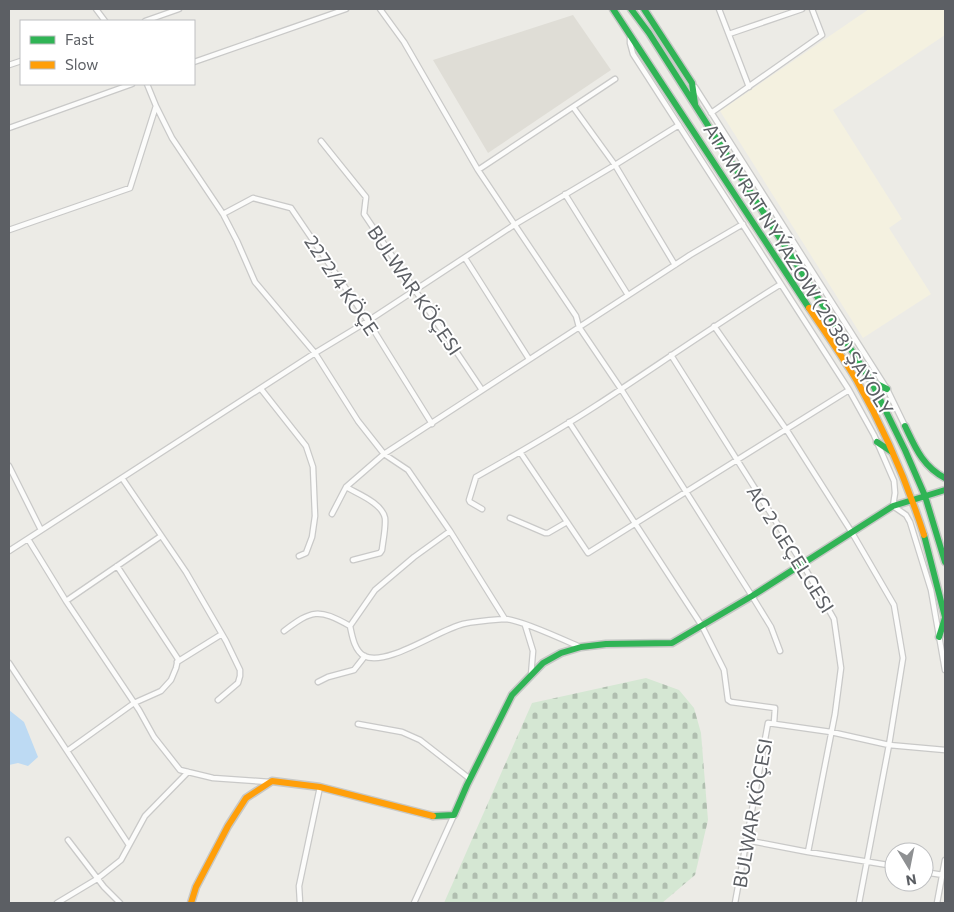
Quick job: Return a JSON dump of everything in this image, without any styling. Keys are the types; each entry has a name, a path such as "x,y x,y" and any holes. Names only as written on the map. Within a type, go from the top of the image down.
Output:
{"main road":[{"name":"ATAMYRAT NYÝAZOW (2038) ŞAÝOLY","path":"613,9 856,380 872,408 893,453 932,561 945,617"},
{"name":"ATAMYRAT NYÝAZOW (2038) ŞAÝOLY","path":"631,9 649,33 871,381 925,496 945,562"},
{"path":"644,9 692,83 696,108"},
{"path":"649,33 666,43"},
{"path":"871,381 886,389"},
{"path":"905,426 905,450"},
{"path":"905,426 923,462 930,470 945,478"},
{"path":"877,442 893,453"},
{"path":"191,903 196,887 228,826 246,798 270,782 320,786 437,817 454,815 512,695 543,663 561,653 581,647 606,644 672,643 752,596 893,506 945,490"},
{"path":"939,637 945,617"}],"street":[{"path":"96,9 104,20"},
{"path":"148,20 179,9"},
{"path":"195,62 346,9"},
{"path":"380,9 404,42 478,170 576,316 579,327 621,389 752,596 771,627 780,652"},
{"path":"719,9 749,87"},
{"path":"729,34 802,9"},
{"path":"711,113 822,35 812,9"},
{"path":"631,34 630,43 633,54 849,390 877,442 894,481 893,506 906,515 910,522 931,590 945,670"},
{"path":"478,170 615,79"},
{"path":"692,83 886,389 905,426"},
{"path":"9,128 129,85"},
{"path":"147,85 172,138 223,214 237,241 254,282 315,353 358,421 384,454 408,470 450,531 505,619"},
{"path":"9,230 130,188 156,106"},
{"path":"573,107 615,165 675,265"},
{"path":"9,551 514,225 679,125"},
{"name":"BULWAR KÖÇESI","path":"321,141 366,196 364,214 482,390"},
{"path":"565,194 628,295"},
{"name":"2272/4 KÖÇE","path":"223,214 253,198 291,208 368,321 432,424"},
{"path":"332,514 346,487 384,454 628,295 743,224"},
{"path":"465,258 530,359"},
{"path":"482,509 469,500 476,477 569,422 781,284"},
{"path":"714,326 786,429 894,605 903,658 889,745 859,903"},
{"name":"AG 2 GEÇELGESI","path":"670,355 802,563 834,619 841,668 808,852"},
{"path":"261,389 306,446 314,467 315,516 312,537 306,553 299,556"},
{"path":"520,452 588,553 849,390"},
{"path":"569,422 702,626 724,670 728,700 775,708 774,724 831,732 889,745 945,750"},
{"path":"9,466 41,530"},
{"path":"122,478 186,572 222,634 240,670 238,684 218,700"},
{"path":"346,487 374,503 380,508 385,519 380,553 353,560"},
{"path":"510,518 545,533 567,522"},
{"path":"450,531 414,557 375,590 350,626 354,643 360,653 365,656 382,658 462,624 505,619 520,622 581,647"},
{"path":"66,601 161,536"},
{"path":"28,538 66,601 134,703 154,737 180,770 213,778 270,782"},
{"path":"67,751 134,703 161,691 171,680 178,659 117,566"},
{"path":"284,631 303,617 313,614 328,614 350,626"},
{"path":"526,625 533,651 531,675"},
{"path":"177,662 222,634"},
{"path":"318,682 328,676 354,670 365,656"},
{"path":"9,663 129,845"},
{"name":"BULWAR KÖÇESI","path":"735,903 768,722 774,724"},
{"path":"358,724 402,732 420,740 470,779"},
{"path":"57,903 97,879 121,860 145,816 188,772"},
{"path":"300,903 299,886 320,786"},
{"path":"414,903 454,815"},
{"path":"68,840 104,888 120,903"},
{"path":"746,840 884,864"},
{"path":"937,903 945,860"},
{"path":"934,874 942,875"}],"shaded area":[{"path":"869,9 945,9 945,35 833,110 902,219 889,228 931,294 863,338 720,111"},
{"path":"573,15 611,70 488,153 433,60"}],"green space":[{"path":"646,678 679,690 694,708 701,733 708,820 695,875 662,903 444,903 532,703"}],"water":[{"path":"9,710 24,722 38,757 28,766 18,763 9,765"}],"traffic: fast":[{"path":"613,9 809,308"},
{"path":"631,9 649,33 871,381 925,496 945,562"},
{"path":"644,9 692,83 695,104"},
{"path":"871,381 887,389"},
{"path":"905,426 916,449 925,462 945,478"},
{"path":"877,442 892,452"},
{"path":"433,816 454,815 512,695 543,663 561,653 581,647 606,644 672,643 752,596 893,506 945,490"},
{"path":"924,535 945,617"},
{"path":"939,637 945,618"}],"traffic: slow":[{"path":"809,308 857,381 886,437 924,535"},
{"path":"191,903 196,887 228,826 246,798 272,781 320,787 433,816"}]}
